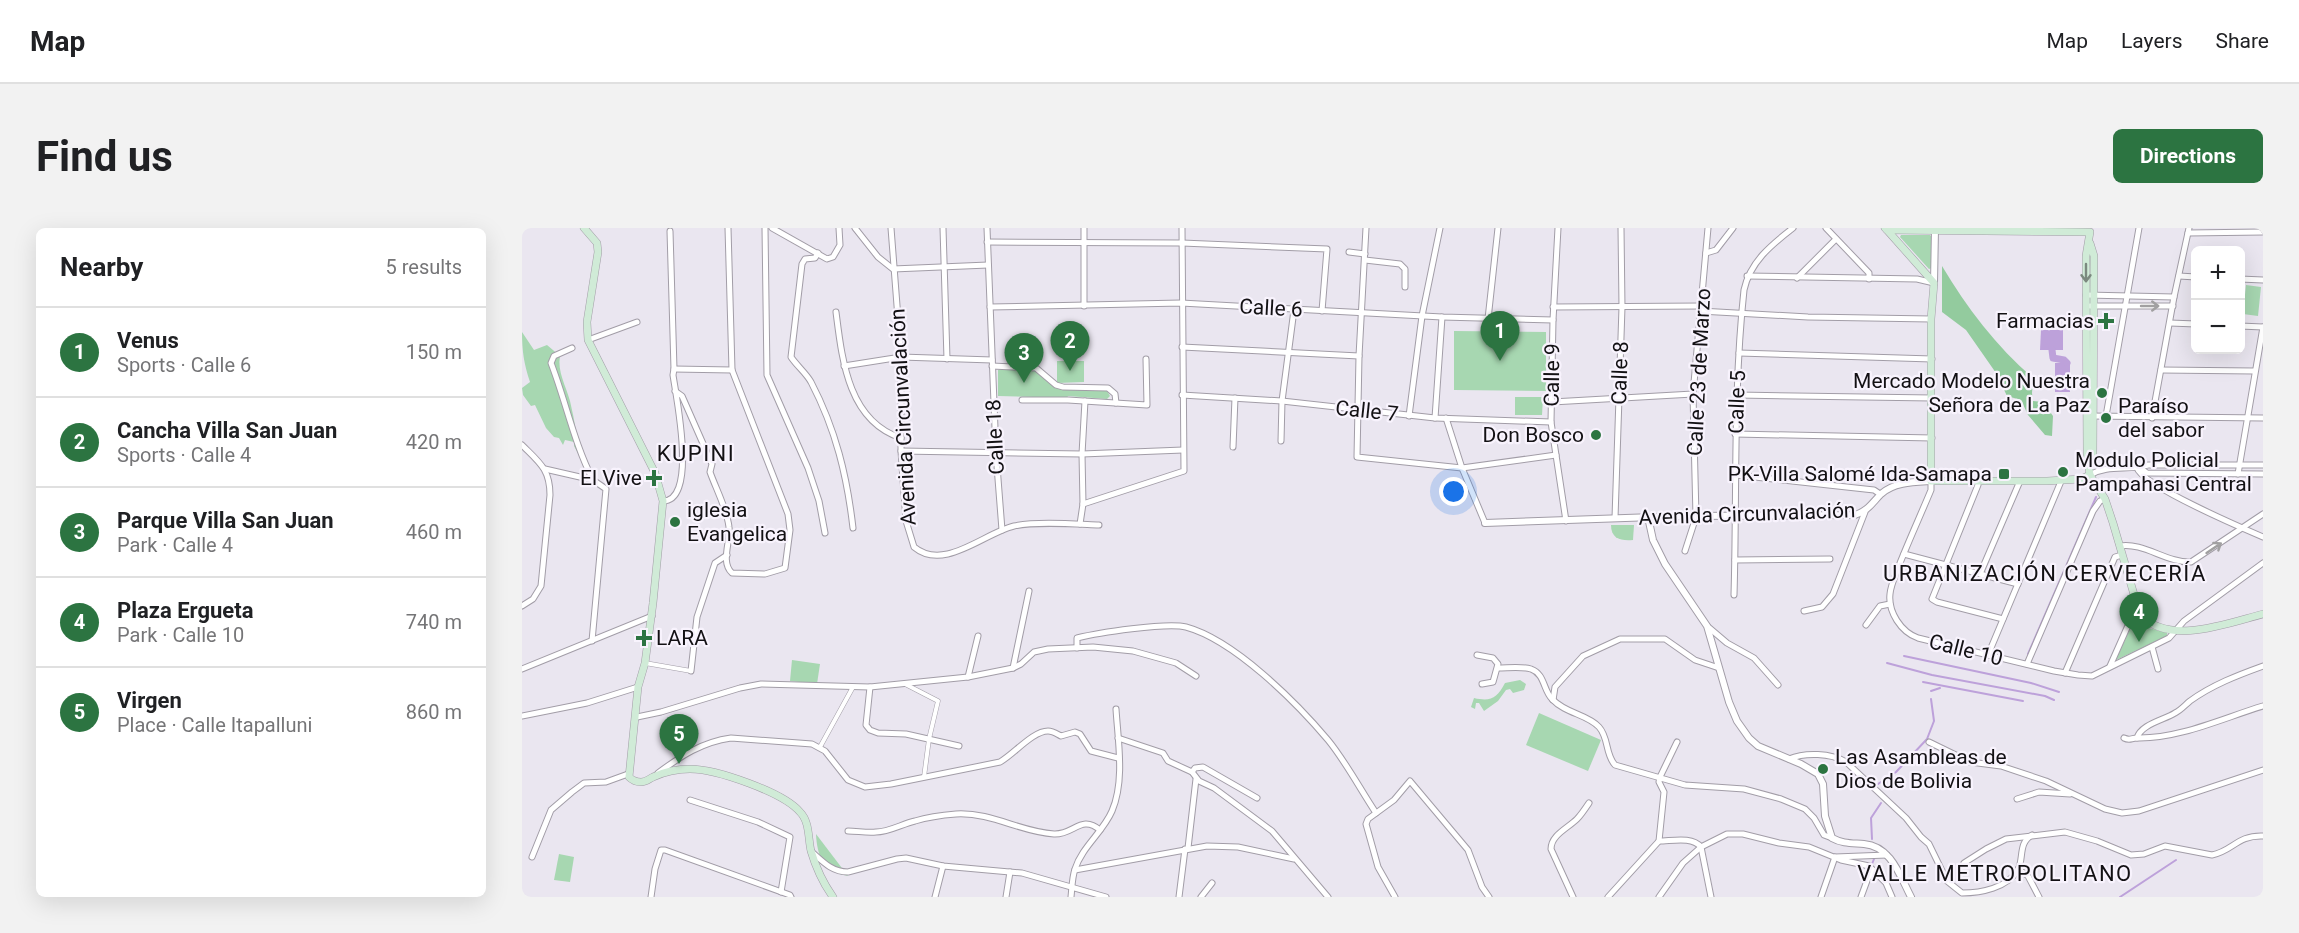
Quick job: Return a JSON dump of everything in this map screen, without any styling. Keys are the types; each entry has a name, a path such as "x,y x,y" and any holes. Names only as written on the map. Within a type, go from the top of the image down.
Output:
{"main road":[{"path":"584,228 597,243 598,252 587,322 588,340 655,473 663,501 652,616 645,663 638,687 628,774 632,780 638,782 689,769 723,774 749,783 801,812 806,819 812,852 825,885 833,897"},
{"path":"1886,229 2090,230 2094,256 2090,295 2089,416 2093,456 2090,471 2105,499 2139,611 2143,618 2152,623 2190,632 2263,614"},
{"path":"1886,229 1934,283 1931,319 1931,482"},
{"name":"Avenida Circunvalación","path":"1931,482 2081,479 2090,471"}],"street":[{"path":"675,391 682,396 710,460 710,472 729,527 728,568 732,573 765,574 785,568 790,530 788,514 732,370 728,228"},
{"path":"765,228 767,375 808,468 819,501 825,533"},
{"path":"772,228 827,259 833,257 840,245 839,228"},
{"path":"855,228 878,257 895,269 988,265"},
{"name":"Avenida Circunvalación","path":"891,228 901,357 901,451 906,521 910,538 914,547 919,551 933,555 968,547 1002,530"},
{"path":"943,228 947,359"},
{"name":"Calle 18","path":"987,228 996,453 1002,530"},
{"path":"1084,228 1084,306"},
{"path":"1083,504 1184,471 1182,228"},
{"path":"1366,228 1359,356 1357,457 1462,468 1556,455"},
{"path":"1409,416 1422,316 1440,228"},
{"path":"1488,319 1498,228"},
{"name":"Calle 9","path":"1558,228 1553,308 1551,422 1566,521"},
{"name":"Calle 8","path":"1615,518 1622,307 1621,228"},
{"name":"Calle 23 de Marzo","path":"1685,551 1696,517 1693,394 1708,228"},
{"path":"1706,253 1716,250 1732,228"},
{"name":"Calle 5","path":"1734,595 1735,434 1741,314 1747,276 1766,251 1793,228"},
{"path":"1826,228 1869,273 1869,279"},
{"path":"2106,416 2139,228"},
{"path":"1747,276 1917,279 1934,283 1935,229"},
{"path":"2152,418 2189,230 2263,232"},
{"path":"663,501 668,501 674,496 682,473 682,446 674,372 670,231"},
{"path":"1797,278 1836,239"},
{"path":"987,242 1182,243 1327,249 1322,311"},
{"path":"1349,252 1400,264 1405,269 1405,287"},
{"path":"818,253 815,258 805,259 802,264 791,357 809,380 838,448 848,488 853,528"},
{"path":"2179,276 2191,277"},
{"path":"2245,279 2263,280"},
{"path":"2090,295 2174,297"},
{"name":"Calle 6","path":"990,308 1181,303 1442,317 1553,320"},
{"path":"2090,306 2173,306"},
{"path":"1553,308 1701,309 1741,314 1931,319"},
{"path":"1281,441 1282,401 1294,310"},
{"path":"836,312 844,369 865,412 886,431 901,438"},
{"path":"1435,418 1442,317"},
{"path":"588,340 637,322"},
{"path":"2170,323 2191,324"},
{"path":"2238,474 2263,327 2245,326"},
{"path":"1182,347 1359,356"},
{"path":"572,348 554,356 551,363 580,455 593,480"},
{"path":"1739,353 1932,359"},
{"path":"836,370 901,357 1036,368 1056,385 1063,387 1108,388 1115,394 1116,403"},
{"path":"1022,400 1146,405 1146,359"},
{"path":"674,372 732,370"},
{"path":"2161,370 2254,371"},
{"path":"1552,402 1693,394"},
{"name":"Calle 7","path":"1182,395 1282,401 1435,418 1551,422"},
{"path":"1737,395 1932,399"},
{"path":"1233,447 1235,398"},
{"path":"1080,524 1083,504 1082,454 1085,401"},
{"path":"2089,416 2263,418"},
{"path":"1446,418 1462,468 1485,523"},
{"path":"1735,434 1932,438"},
{"path":"522,445 545,469 550,481 541,586 533,599 522,606"},
{"path":"901,451 1082,454 1183,450"},
{"name":"Avenida Circunvalación","path":"2090,471 2139,468 2148,465 2263,465"},
{"path":"2139,468 2142,476 2161,488 2263,537"},
{"name":"Avenida Circunvalación","path":"2139,468 2147,473 2263,474"},
{"path":"545,469 593,480 606,489 592,641"},
{"path":"1736,475 1874,490 1880,494"},
{"path":"1988,655 2062,479"},
{"path":"1978,481 1932,596 1934,601 2003,619"},
{"path":"1980,574 2020,481"},
{"path":"1866,625 1880,606 1890,604 1891,589 1931,490 1931,482"},
{"name":"Avenida Circunvalación","path":"1485,523 1648,517 1856,515 1865,512 1880,494 1887,490 1906,483 1931,482"},
{"path":"2027,664 2093,511 2100,501 2105,499"},
{"path":"1804,611 1822,607 1833,594 1865,512"},
{"path":"2120,546 2133,546 2181,562 2191,562 2263,514"},
{"path":"1648,517 1650,532 1665,564 1707,626 1727,643 1754,658 1779,685"},
{"path":"1002,530 1021,525 1099,525"},
{"path":"1904,554 2018,584"},
{"path":"645,663 692,671 698,617 715,563 727,555"},
{"path":"2065,673 2115,557 2122,555"},
{"path":"1735,560 1830,559"},
{"name":"Calle 10","path":"1890,604 1902,628 1914,637 2065,673 2092,676 2169,638 2184,621 2263,563"},
{"path":"1012,668 1029,591"},
{"path":"2110,666 2130,621 2139,611"},
{"path":"522,669 652,616"},
{"path":"1707,626 1732,712 1743,731 1758,746 1811,769 1820,777 1824,788 1826,824 1832,838"},
{"path":"1077,648 1077,638 1089,635 1162,627 1185,627 1231,649 1289,700 1329,741 1376,813"},
{"path":"968,677 978,636"},
{"path":"1553,700 1555,687 1583,656 1620,639 1665,639 1695,660 1719,668"},
{"path":"636,717 662,712 740,688 761,684 870,687 968,677 1012,668 1021,664 1034,652 1048,649 1102,647 1133,651 1176,663 1196,676"},
{"path":"2152,647 2158,669"},
{"path":"1477,655 1495,659 1498,668 1493,682 1482,684"},
{"path":"2137,738 2142,729 2178,712 2190,701 2233,677 2263,666"},
{"path":"1498,668 1531,669 1542,679 1549,697 1568,712 1588,719 1600,728 1609,759 1615,765 1685,785 1744,789 1781,799 1805,809 1814,818 1824,835 1843,843 1876,846 1887,855 1911,897"},
{"path":"905,684 938,701 929,739 924,777"},
{"path":"820,747 853,686"},
{"path":"522,716 587,703 638,687"},
{"path":"870,687 867,728 878,733 906,734 959,746"},
{"path":"2124,738 2146,739 2179,732 2263,706"},
{"path":"1071,897 1075,870 1085,850 1109,817 1118,793 1116,709"},
{"path":"655,776 695,748 731,738 812,744 820,747 848,780 865,788 1000,762 1012,756 1036,734 1051,731 1061,736 1075,732 1080,734 1091,751 1118,758"},
{"path":"1118,738 1163,753 1168,761 1192,772 1196,779 1214,788 1272,831 1328,897"},
{"path":"1608,897 1659,842 1664,792 1659,782 1677,742"},
{"path":"1929,742 1967,761 2013,770 2046,781 2105,809 2131,813 2263,770"},
{"path":"1789,759 1818,755 1835,756 1846,762 1929,844 1947,881 1962,893 1995,888 2018,869 2024,843 2032,835"},
{"path":"1192,772 1195,768 1203,767 1257,798"},
{"path":"531,857 551,810 572,792 584,783 606,782 628,774"},
{"path":"1179,897 1196,779"},
{"path":"1395,897 1377,867 1366,824 1368,819 1394,800 1410,781 1468,850 1482,887 1489,897"},
{"path":"2016,800 2039,792 2071,794"},
{"path":"690,800 758,822 790,837 781,892"},
{"path":"1573,897 1551,849 1551,843 1578,818 1589,803"},
{"path":"848,831 877,832 915,821 955,814 990,816 1038,832 1057,834 1084,823 1091,824 1100,831"},
{"path":"1964,863 2001,841 2064,832 2076,834 2131,855 2144,854 2165,846 2204,855 2219,854 2242,838 2253,835 2263,836"},
{"path":"1659,897 1683,863 1701,847 1727,834 1743,834 1779,843 1809,847 1840,860 1865,865 1875,871 1886,883 1892,897"},
{"path":"1659,842 1688,840 1695,841 1701,847 1711,897"},
{"path":"1075,870 1186,849 1223,845 1295,859"},
{"path":"651,897 655,869 661,850 790,896"},
{"path":"812,852 826,865 840,872 897,859 914,860 943,866 1022,873 1106,897"},
{"path":"1835,856 1887,855"},
{"path":"1821,897 1835,856"},
{"path":"935,897 943,866"},
{"path":"2018,869 2028,876 2039,897"},
{"path":"1861,897 1868,878 1875,871"},
{"path":"1005,897 1010,873"},
{"path":"1201,897 1212,883"}],"green space":[{"path":"1901,235 1930,235 1932,237 1932,268 1929,269 1900,237"},
{"path":"1942,266 1983,326 2033,378 2033,401 2043,402 2053,416 2052,436 2045,435 2028,415 2021,400 2007,396 1996,373 1966,330 1942,312"},
{"path":"2246,285 2261,287 2258,316 2245,314"},
{"path":"1454,331 1546,332 1546,391 1454,390"},
{"path":"522,332 534,350 547,345 560,356 561,373 570,401 582,461 574,442 565,440 563,445 559,438 554,437 546,428 535,405 531,406 523,395 522,388 530,382 522,345"},
{"path":"1057,361 1084,361 1084,382 1057,383"},
{"path":"1032,368 1057,388 1107,391 1110,396 1107,399 1068,396 1067,398 998,396 998,370"},
{"path":"1515,397 1543,397 1542,415 1515,415"},
{"path":"1611,525 1634,525 1633,540 1624,540 1615,536"},
{"path":"2134,620 2149,628 2167,633 2167,636 2116,660"},
{"path":"792,660 820,664 817,684 790,681"},
{"path":"1520,680 1526,684 1524,690 1513,693 1510,689 1506,690 1498,701 1484,711 1479,703 1476,703 1475,709 1471,707 1474,698 1493,698 1505,683"},
{"path":"1539,713 1601,740 1588,771 1526,745"},
{"path":"816,834 848,876 833,871 823,862 818,850"},
{"path":"559,854 574,857 570,882 554,880"}],"shaded area":[{"path":"2041,330 2063,330 2063,350 2040,350"},
{"path":"2055,363 2070,363 2070,392 2055,392"}],"waterway":[{"path":"2052,350 2053,358 2064,360 2067,363"},
{"path":"2028,654 2096,497"},
{"path":"1904,656 2031,683 2059,692"},
{"path":"1887,663 1932,675 2045,696 2054,700"},
{"path":"1923,682 2023,701"},
{"path":"1931,691 1940,688"},
{"path":"1875,786 1896,772 1927,739 1934,721 1931,699"},
{"path":"1872,839 1871,818 1881,803"},
{"path":"1872,864 1874,859"},
{"path":"2120,897 2176,860"}],"place":[{"name":"Farmacias","path":"2106,321"},
{"name":"Venus","path":"1500,361"},
{"name":"Cancha Villa San Juan","path":"1070,371"},
{"name":"Parque Villa San Juan","path":"1024,383"},
{"name":"Mercado Modelo Nuestra Señora de La Paz","path":"2102,393"},
{"name":"Paraíso del sabor","path":"2106,418"},
{"name":"Don Bosco","path":"1596,435"},
{"name":"Modulo Policial Pampahasi Central","path":"2063,472"},
{"name":"PK-Villa Salomé Ida-Samapa","path":"2004,474"},
{"name":"El Vive","path":"654,478"},
{"name":"iglesia Evangelica","path":"675,522"},
{"name":"LARA","path":"644,638"},
{"name":"Plaza Ergueta","path":"2139,642"},
{"name":"Virgen","path":"679,764"},
{"name":"Las Asambleas de Dios de Bolivia","path":"1823,769"}],"district":[{"name":"KUPINI","path":"696,453"},
{"name":"URBANIZACIÓN CERVECERÍA","path":"2045,573"},
{"name":"VALLE METROPOLITANO","path":"1995,873"}]}
